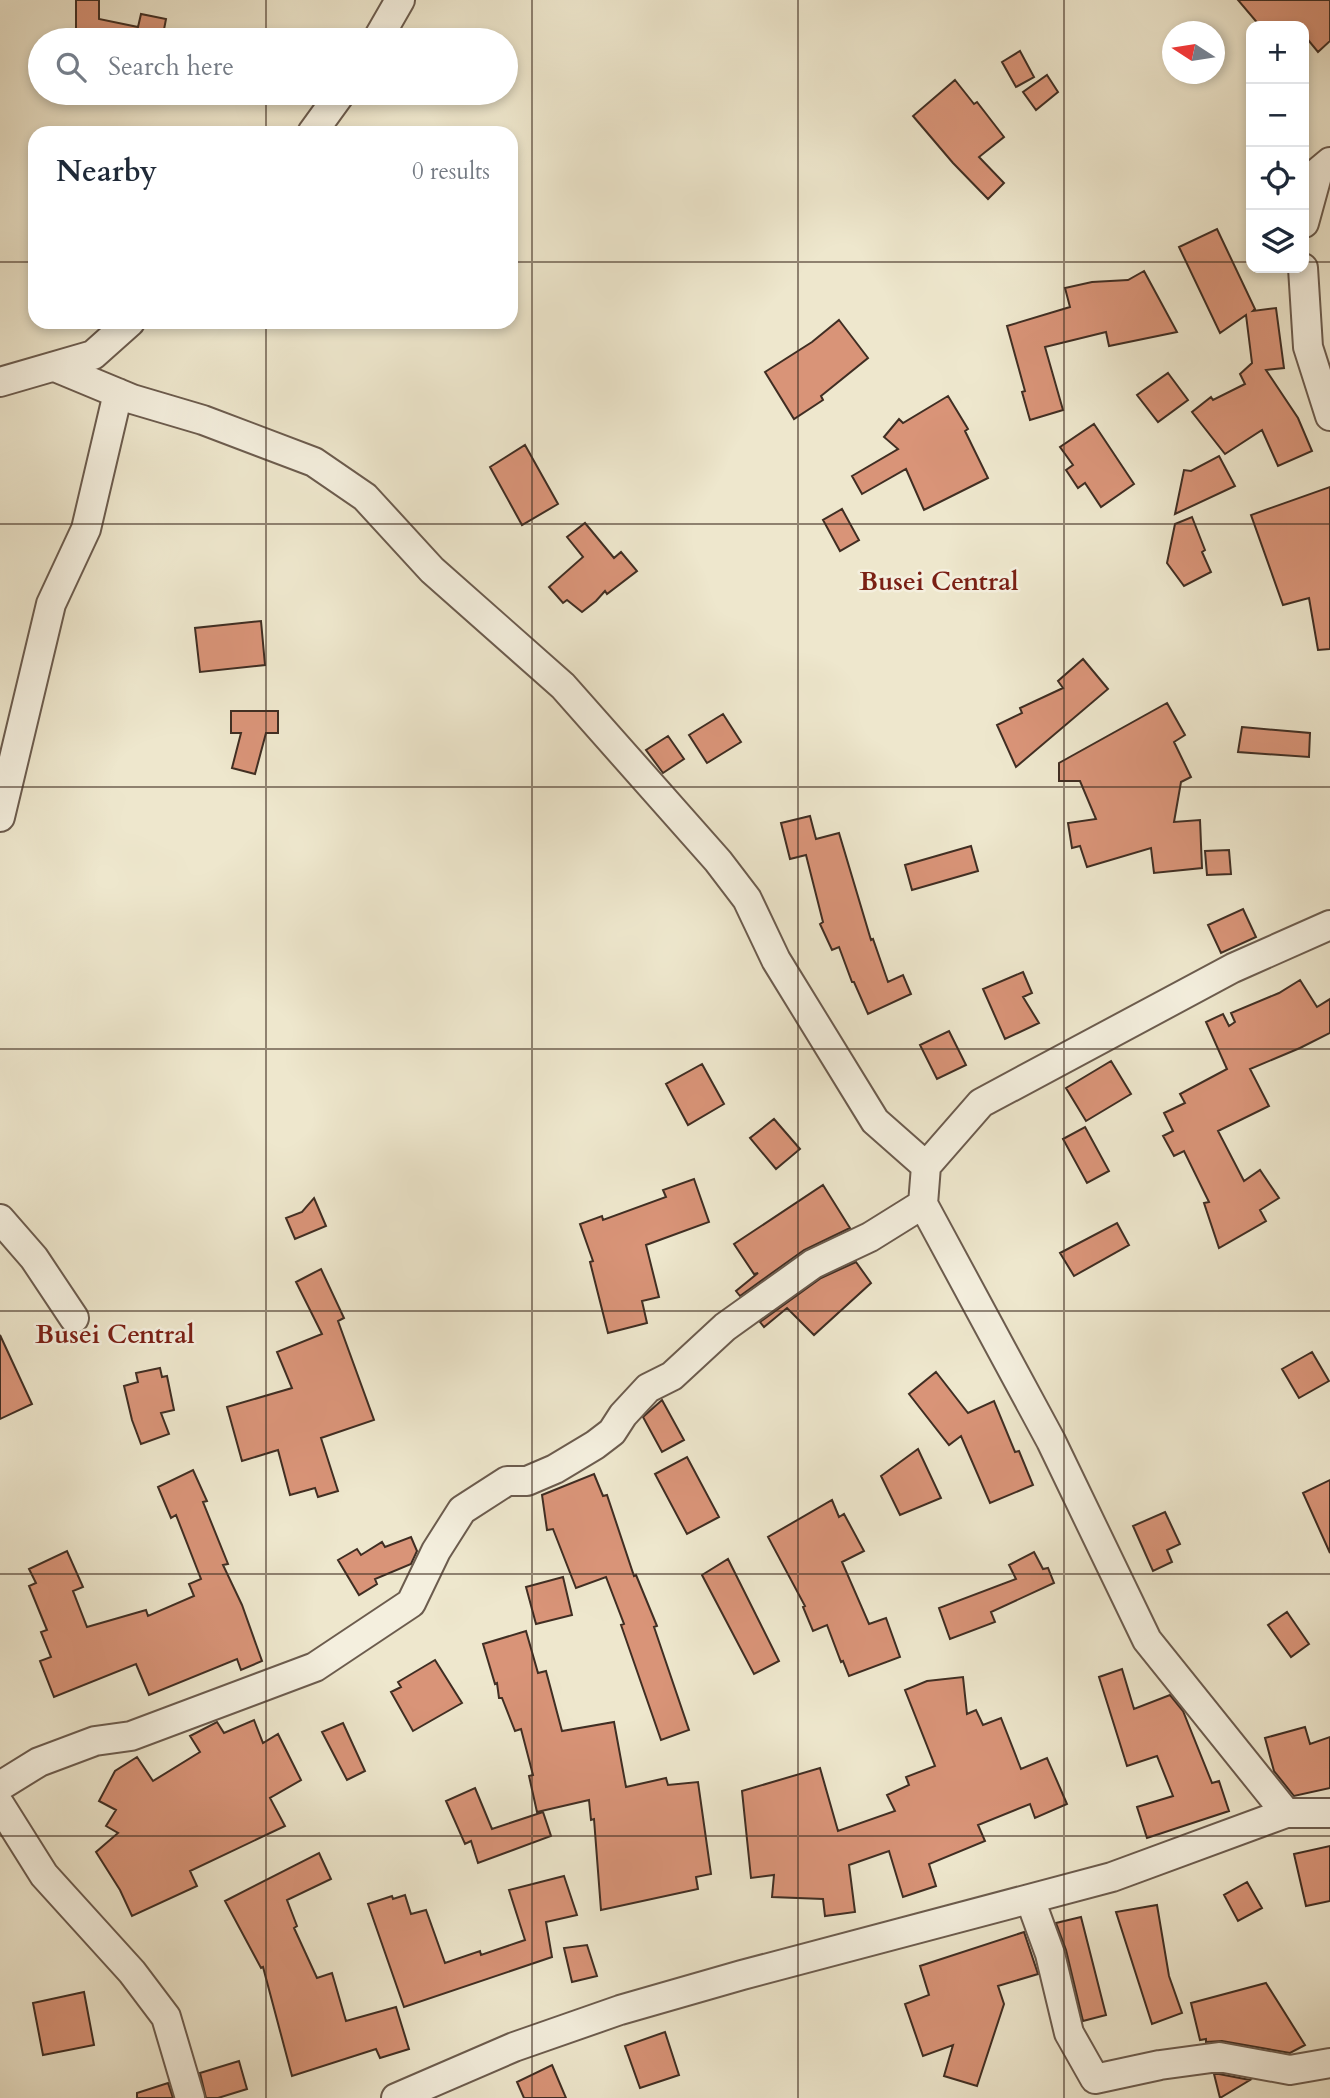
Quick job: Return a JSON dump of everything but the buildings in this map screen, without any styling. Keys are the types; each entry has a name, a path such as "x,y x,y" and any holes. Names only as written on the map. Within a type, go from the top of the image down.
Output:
{"street":[{"path":"384,28 400,0"},
{"path":"317,126 332,105"},
{"path":"1308,210 1318,172 1330,162"},
{"path":"1303,273 1308,347 1330,416"},
{"path":"0,382 93,355 122,329"},
{"path":"55,367 118,393 203,420 314,462 365,497 432,570 563,686 718,861 747,899 776,960 875,1121 926,1166"},
{"path":"0,817 51,604 86,528 118,393"},
{"path":"1286,1812 1147,1640 1051,1441 923,1205 926,1166 981,1103 1233,968 1330,925"},
{"path":"190,2098 166,2017 132,1972 44,1875 1,1785 39,1762 61,1753 95,1741 131,1736 315,1667 411,1603 436,1551 462,1510 507,1481 527,1481 555,1469 595,1445 612,1432 648,1388 672,1376 725,1327 813,1264 870,1237 923,1205"},
{"path":"0,1219 34,1258 75,1318"},
{"path":"396,2098 514,2047 620,2010 1112,1877 1286,1812 1330,1813"},
{"path":"1030,1899 1050,1954 1069,2033 1095,2079 1160,2065 1219,2057 1290,2070 1330,2063"}],"district":[{"name":"Busei Central","path":"939,581"},
{"name":"Busei Central","path":"115,1334"}]}
